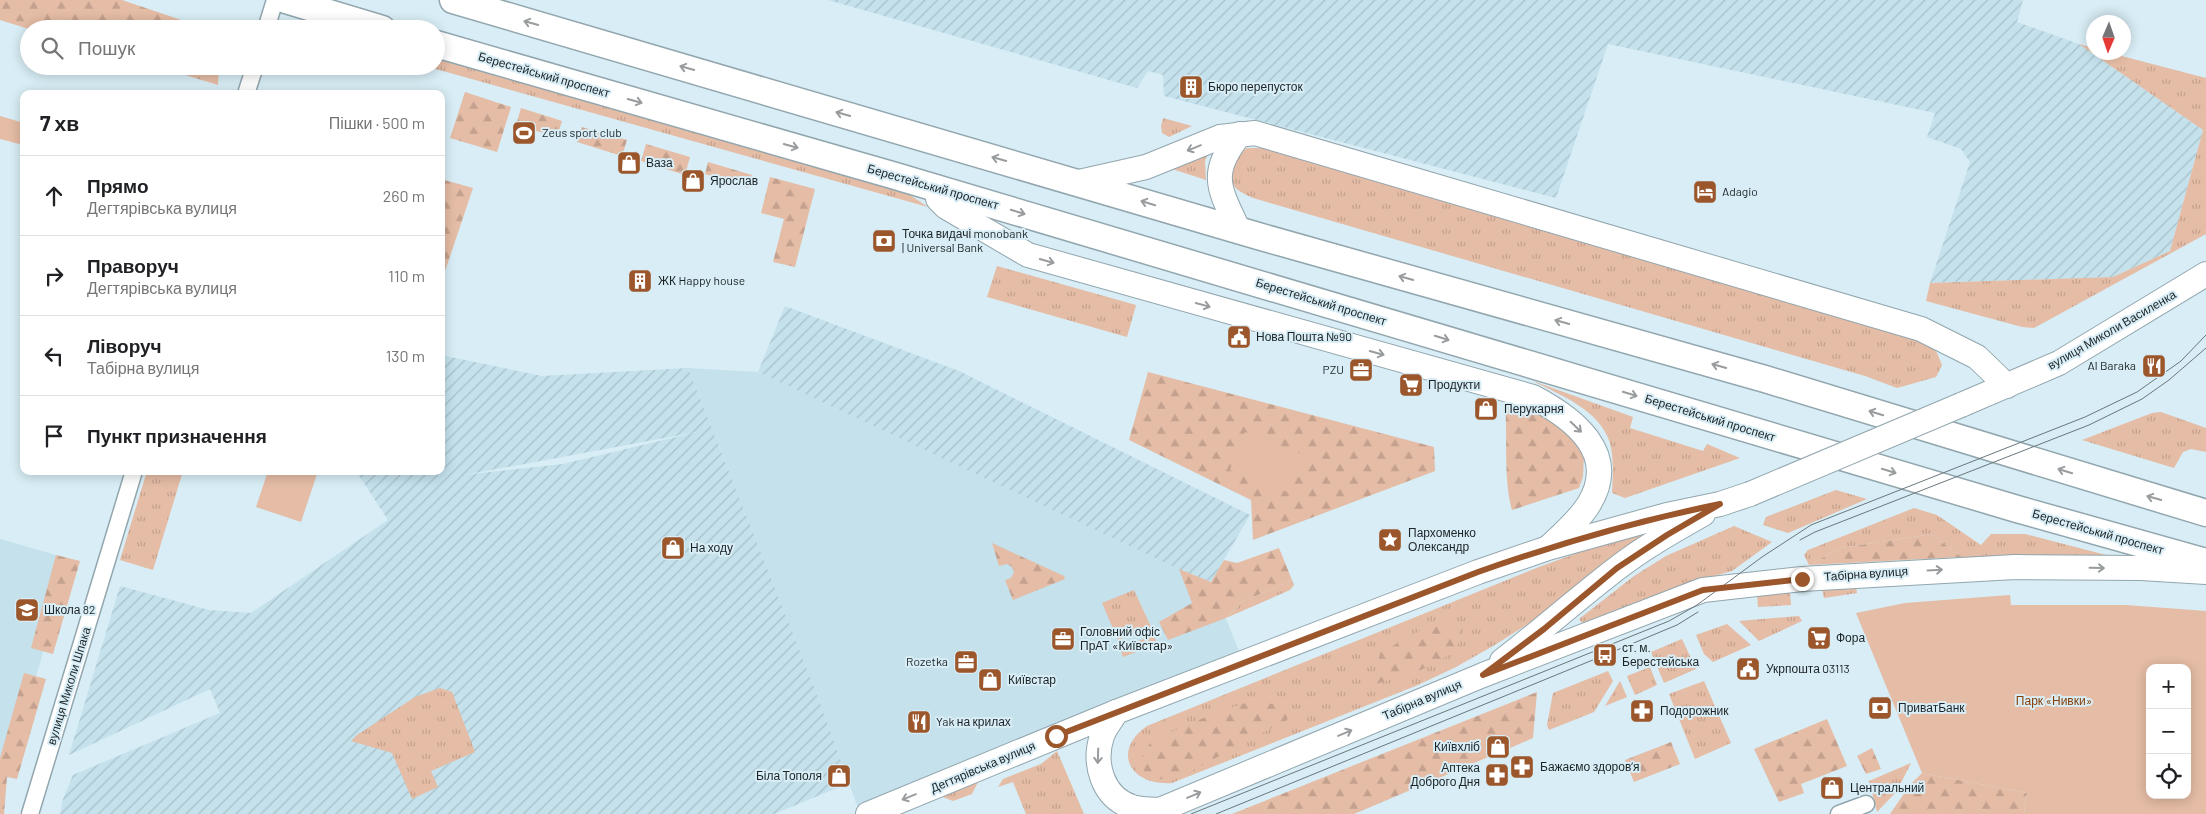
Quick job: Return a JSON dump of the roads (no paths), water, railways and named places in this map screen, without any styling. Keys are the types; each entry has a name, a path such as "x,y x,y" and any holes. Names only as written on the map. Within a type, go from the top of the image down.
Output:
{"main road":[{"path":"286,0 352,20"},
{"path":"453,0 1079,182 1239,231 1766,379 2206,513"},
{"name":"Берестейський проспект","path":"445,47 938,188 1989,501 2206,562"},
{"path":"1079,182 1146,167 1220,137 1255,133 1921,329 1977,357 2007,386"},
{"path":"1239,231 1221,191 1219,175 1221,162 1240,134"},
{"path":"938,188 938,199 946,207 1028,255 1523,395 1556,409 1592,443 1598,464 1599,482 1589,505 1575,522 1548,548"},
{"name":"вулиця Миколи Василенка","path":"1750,494 2059,363 2206,274"},
{"name":"Дегтярівська вулиця","path":"868,814 1116,712 1478,572 1548,548 1667,515 1720,504 1750,494"},
{"name":"Дегтярівська вулиця","path":"1483,675 1544,629 1617,568 1667,535 1720,504"},
{"name":"Табірна вулиця","path":"1154,812 1483,675 1703,590 1738,585 1920,571 2015,567 2141,568 2206,572"},
{"path":"1116,712 1103,734 1099,748 1098,766 1104,784 1116,798 1132,807 1154,812"}],"street":[{"path":"268,20 274,0"},
{"path":"247,90 252,75"},
{"name":"вулиця Миколи Шпака","path":"30,814 133,475"},
{"path":"1839,814 1866,804"}],"tram line":[{"path":"1191,814 1669,621 1697,605 1762,557 1811,525 2085,417 2137,392 2181,361 2206,335"},
{"path":"1800,540 1815,532 2089,425 2142,399 2169,380 2206,348"},
{"path":"1216,814 1677,625 1698,612"}],"place":[{"name":"Бюро перепусток","path":"1191,87"},
{"name":"Zeus sport club","path":"524,133"},
{"name":"Ваза","path":"629,163"},
{"name":"Ярослав","path":"693,181"},
{"name":"Adagio","path":"1705,192"},
{"name":"Точка видачі monobank | Universal Bank","path":"884,241"},
{"name":"ЖК Happy house","path":"640,281"},
{"name":"Нова Пошта №90","path":"1239,337"},
{"name":"Al Baraka","path":"2154,366"},
{"name":"PZU","path":"1361,370"},
{"name":"Продукти","path":"1411,385"},
{"name":"Перукарня","path":"1486,409"},
{"name":"Пархоменко Олександр","path":"1390,540"},
{"name":"На ходу","path":"673,548"},
{"name":"Школа 82","path":"27,610"},
{"name":"Фора","path":"1819,638"},
{"name":"Головний офіс ПрАТ «Київстар»","path":"1063,639"},
{"name":"ст. м. Берестейська","path":"1605,655"},
{"name":"Rozetka","path":"966,662"},
{"name":"Укрпошта 03113","path":"1748,669"},
{"name":"Київстар","path":"990,680"},
{"name":"ПриватБанк","path":"1880,708"},
{"name":"Подорожник","path":"1642,711"},
{"name":"Yak на крилах","path":"919,722"},
{"name":"Київхліб","path":"1498,747"},
{"name":"Бажаємо здоровʼя","path":"1522,767"},
{"name":"Аптека Доброго Дня","path":"1497,775"},
{"name":"Біла Тополя","path":"839,776"},
{"name":"Центральний","path":"1832,788"}],"park label":[{"name":"Парк «Нивки»","path":"2054,701"}]}
